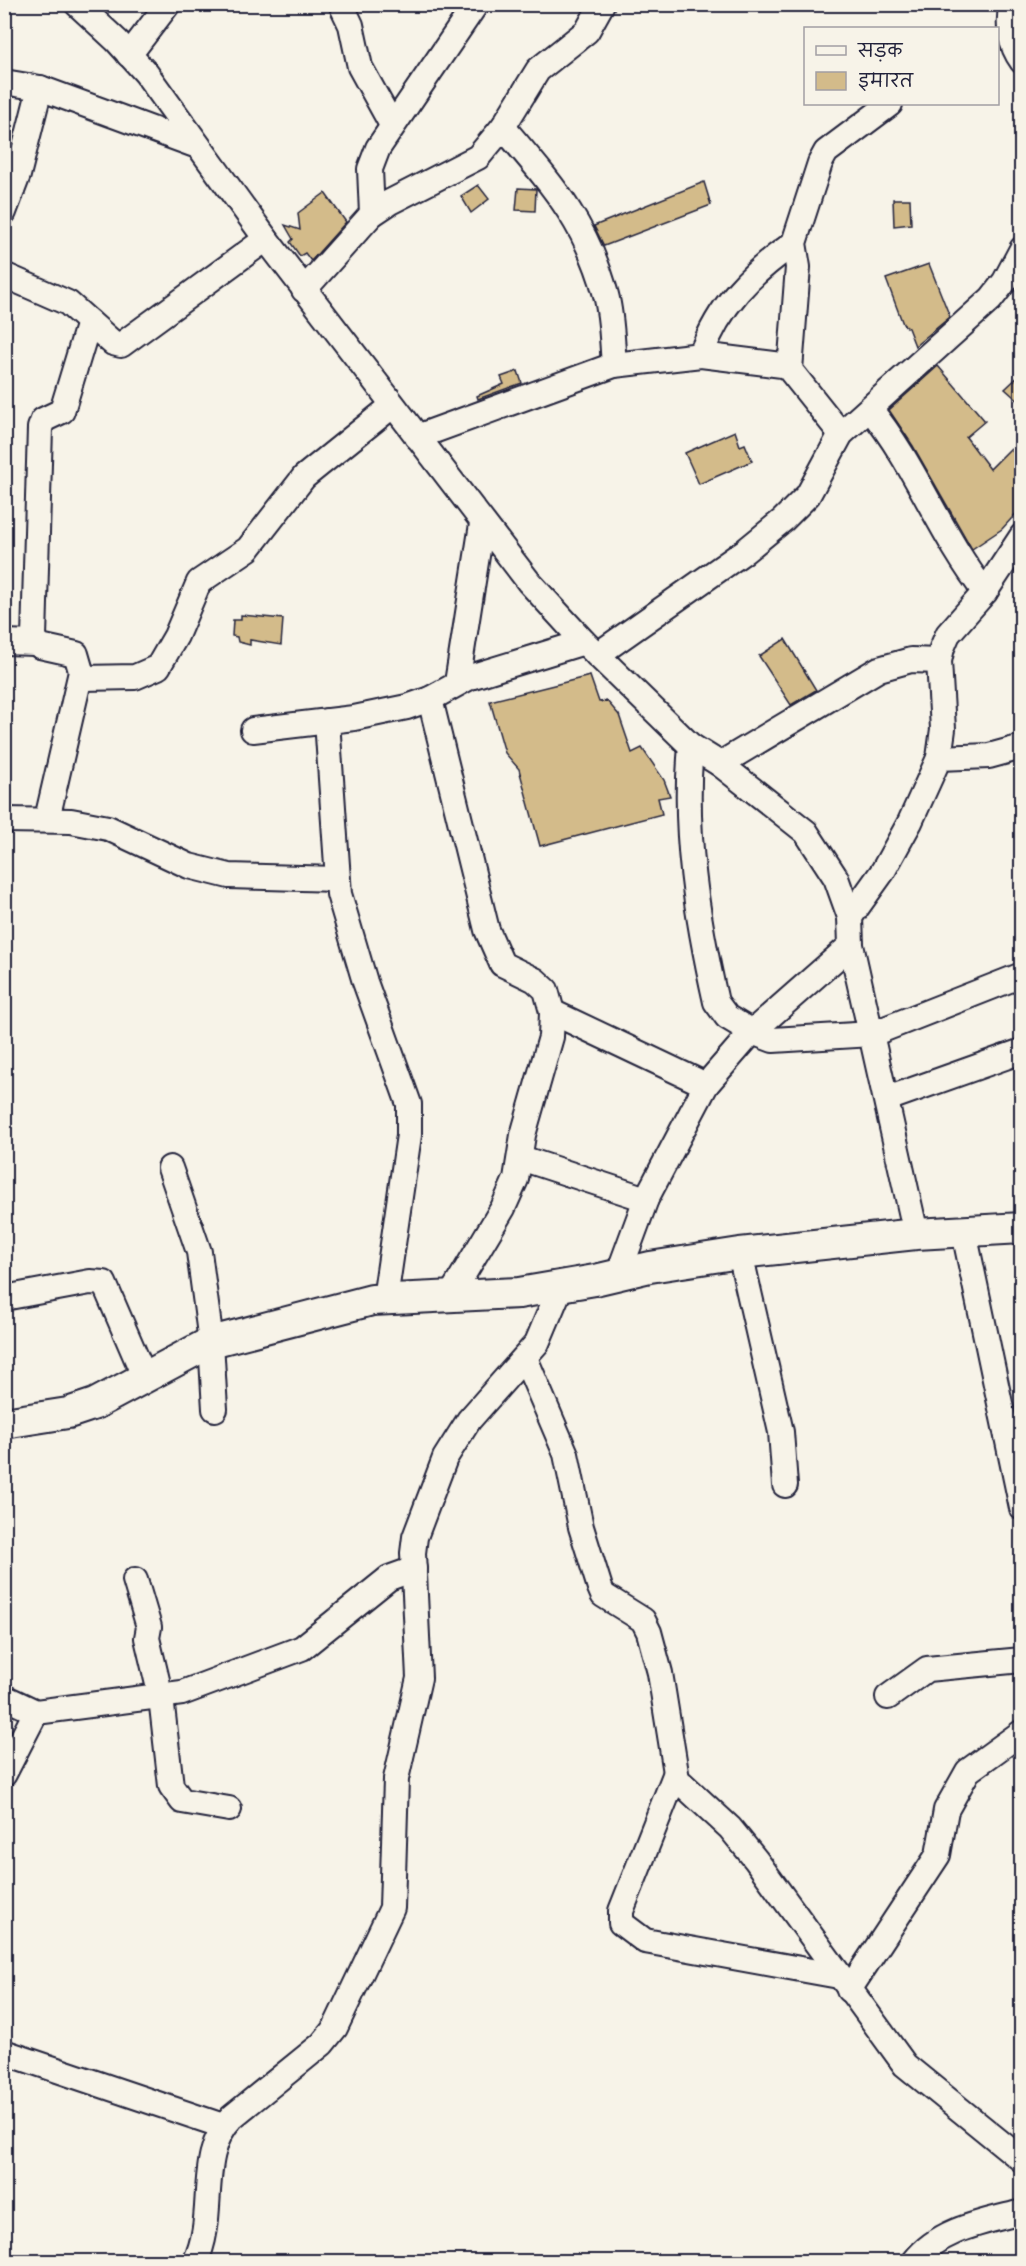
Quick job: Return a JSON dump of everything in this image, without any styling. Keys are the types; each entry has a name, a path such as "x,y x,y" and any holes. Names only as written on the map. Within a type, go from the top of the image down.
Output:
{"main road":[{"path":"4,1423 68,1413 121,1392 212,1342 385,1299 519,1293 740,1253 916,1234 1022,1228"}],"street":[{"path":"77,4 129,55 158,89 195,145 304,290 529,582 590,648 691,746 720,764 806,832 829,864 850,917 851,945 916,1234"},
{"path":"129,55 168,4"},
{"path":"341,4 351,25 360,67 392,125"},
{"path":"372,214 370,169 378,148 476,4"},
{"path":"304,290 372,214 396,199 473,162 503,127 538,70 587,31 602,4"},
{"path":"1012,4 1004,39 1022,62"},
{"path":"4,82 40,88 195,145"},
{"path":"4,212 18,175 40,88"},
{"path":"841,434 791,372 789,366 798,267 794,243 822,157 889,105"},
{"path":"503,127 560,194 581,228 606,295 614,364"},
{"path":"4,276 68,303 113,343 121,345 266,239"},
{"path":"701,355 715,321 733,295 756,272 794,243"},
{"path":"253,730 327,721 407,707 430,699 457,683 590,648 745,551 783,520 808,495 841,434 991,299 1005,281 1022,249"},
{"path":"35,643 40,428 43,420 62,411 89,322"},
{"path":"417,437 614,364 701,355 789,366"},
{"path":"80,676 100,680 135,677 158,667 177,636 199,582 248,549 304,477 392,406"},
{"path":"870,409 890,433 961,562 985,592"},
{"path":"457,683 483,524"},
{"path":"850,917 883,871 910,822 939,758 942,729 939,661 948,634 985,592 1022,536"},
{"path":"4,642 35,643 73,652 78,657 80,676 47,819"},
{"path":"720,764 879,669 911,660 939,661"},
{"path":"430,699 487,930 502,964 544,987 552,1012 550,1037 523,1135 516,1179 503,1208 451,1296"},
{"path":"327,721 337,879 359,963 409,1104 406,1157 385,1299"},
{"path":"691,746 687,783 692,867 715,998 721,1012 752,1032 779,1041 872,1034 1022,975"},
{"path":"939,758 989,756 1022,747"},
{"path":"4,820 47,819 108,828 189,866 229,876 337,879"},
{"path":"618,1275 646,1199 706,1085 752,1032 851,945"},
{"path":"552,1012 706,1085"},
{"path":"887,1099 1022,1051"},
{"path":"521,1158 646,1199"},
{"path":"170,1168 199,1252 212,1342 215,1409"},
{"path":"964,1232 1022,1508"},
{"path":"740,1253 781,1432 785,1485"},
{"path":"4,1298 90,1282 104,1283 145,1378"},
{"path":"195,2262 204,2239 212,2158 217,2136 223,2126 322,2044 335,2028 390,1915 396,1779 418,1678 414,1569 416,1537 446,1458 469,1420 541,1337 561,1286"},
{"path":"525,1358 566,1454 581,1527 600,1588 603,1594 643,1620 649,1632 662,1684 675,1775 730,1828 906,2066 1022,2160"},
{"path":"4,1697 36,1713 182,1693 302,1648 389,1578 414,1569"},
{"path":"135,1580 148,1627 147,1638 161,1697 171,1786 182,1801 229,1809"},
{"path":"888,1697 927,1669 1022,1660"},
{"path":"4,1774 36,1713"},
{"path":"844,1983 938,1855 946,1810 968,1771 1022,1732"},
{"path":"675,1775 621,1911 621,1923 645,1941 844,1983"},
{"path":"4,2052 223,2126"},
{"path":"915,2262 922,2251 961,2228 1022,2212"}],"building":[{"path":"704,182 711,205 604,246 594,226"},
{"path":"478,185 489,199 471,213 461,196"},
{"path":"518,188 536,189 535,211 516,210"},
{"path":"325,193 346,222 311,261 305,253 300,256 290,242 293,239 285,225 300,230 298,213"},
{"path":"893,199 910,199 911,224 894,226"},
{"path":"929,264 950,317 915,346 908,328 903,324 886,279"},
{"path":"938,366 985,421 966,437 990,469 1010,449 1022,460 1022,507 1002,529 972,549 913,446 889,410"},
{"path":"518,371 522,383 478,399 477,396 504,384 501,377"},
{"path":"1022,373 1022,404 1005,389"},
{"path":"735,431 740,446 745,444 752,461 699,484 685,453"},
{"path":"241,615 283,619 281,645 250,640 250,645 238,642 237,637 232,636 233,620 241,620"},
{"path":"785,639 816,690 791,705 759,656"},
{"path":"590,676 599,702 607,701 619,715 632,753 642,748 664,780 670,796 658,798 662,814 540,846 519,769 505,753 490,701"}]}
